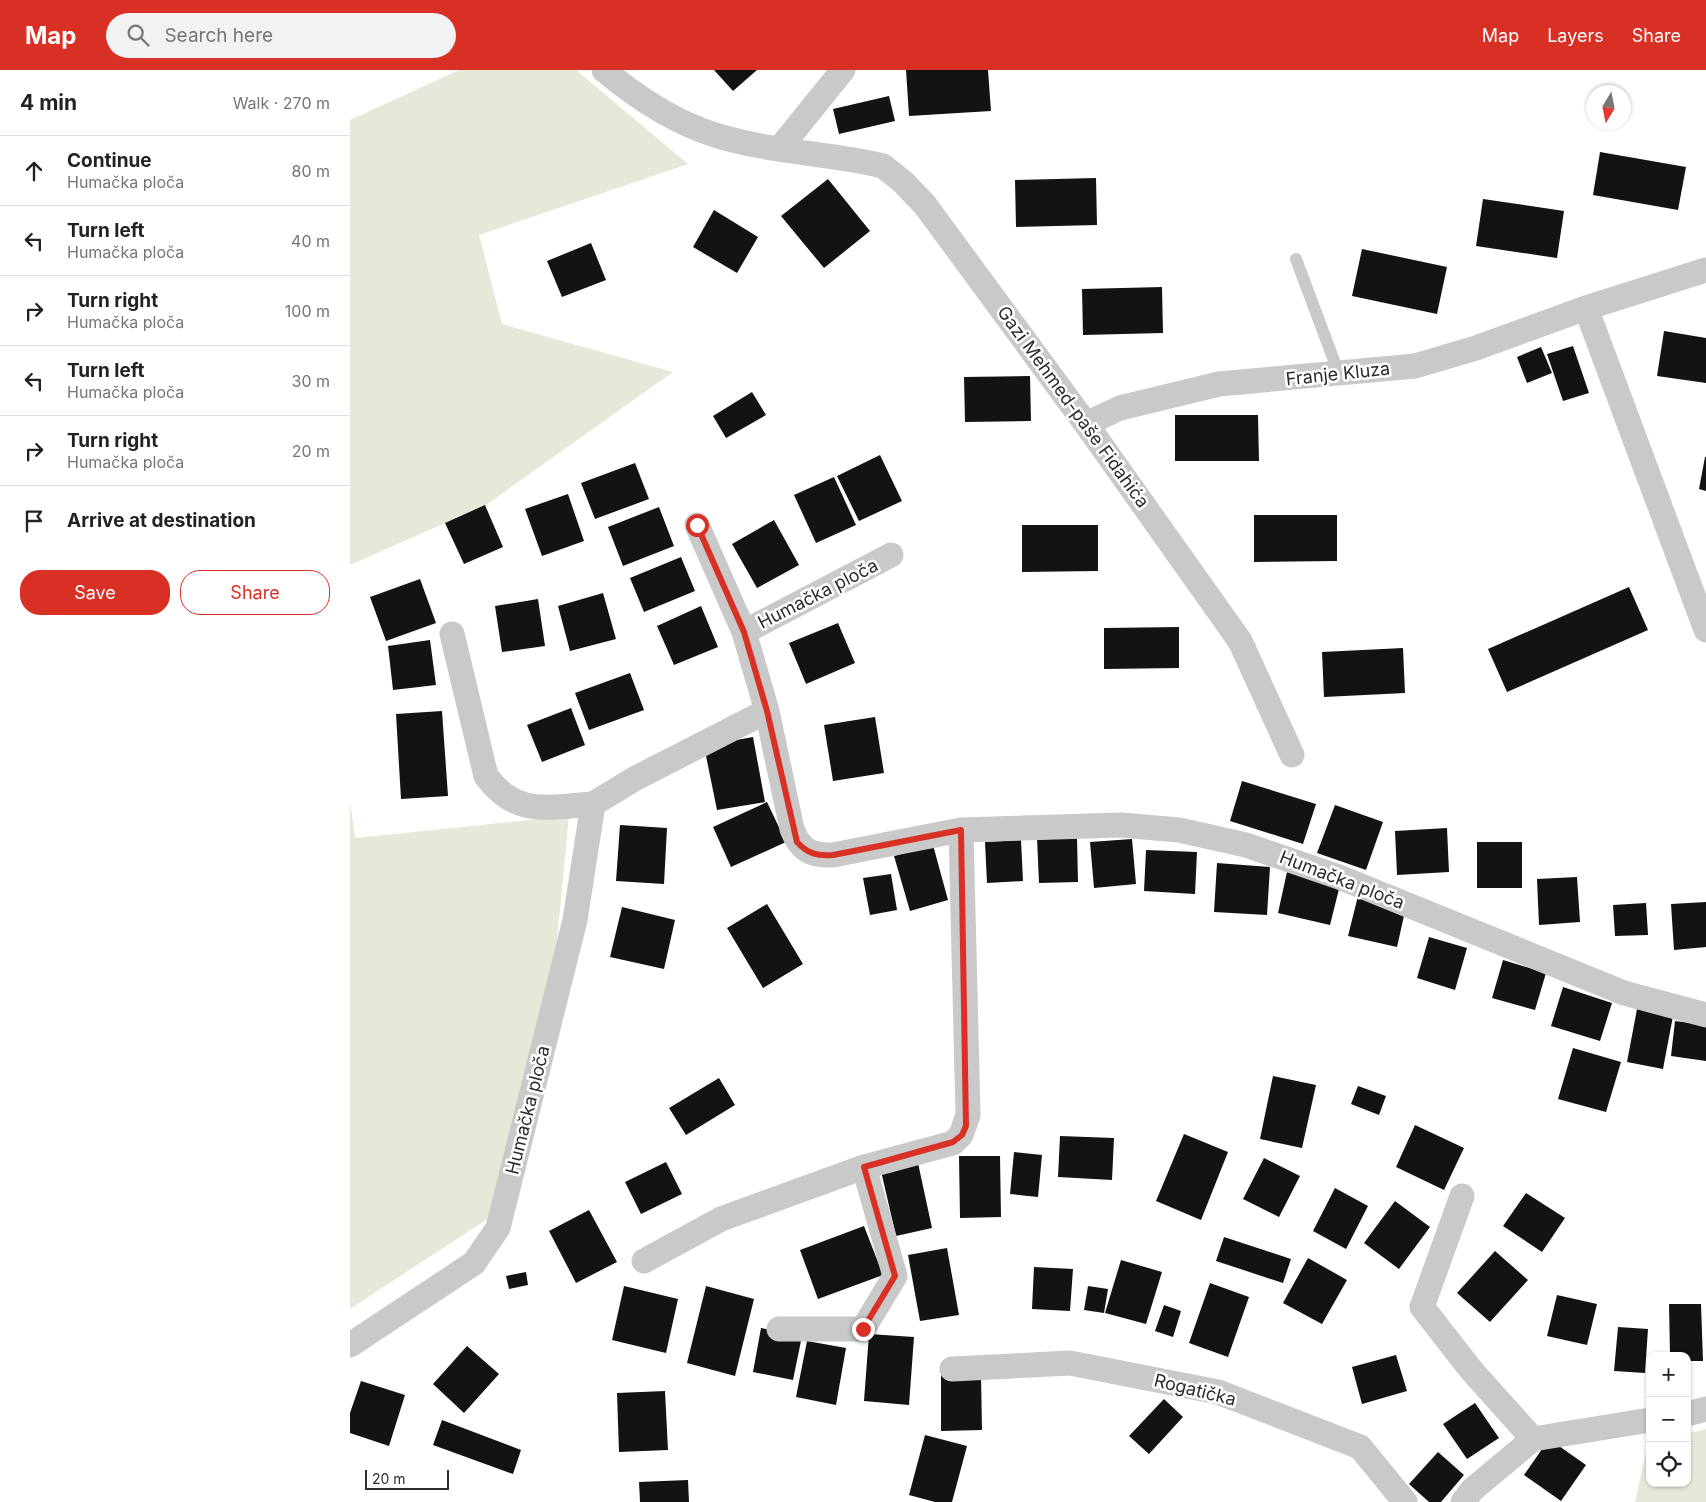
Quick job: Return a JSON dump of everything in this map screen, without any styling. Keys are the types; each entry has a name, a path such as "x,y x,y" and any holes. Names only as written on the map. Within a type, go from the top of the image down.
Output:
{"street":[{"name":"Gazi Mehmed-paše Fidahića","path":"604,70 653,105 688,125 716,135 883,166 904,182 930,213 1086,424 1240,641 1292,755"},
{"path":"780,148 843,70"},
{"name":"Franje Kluza","path":"1086,424 1120,408 1219,384 1415,366 1476,348 1586,308 1706,270"},
{"path":"1586,308 1706,630"},
{"name":"Humačka ploča","path":"697,525 744,632 767,711 792,830 797,842 806,851 819,856 833,855 961,830 1121,825 1179,830 1246,846 1339,877 1624,993 1706,1015"},
{"name":"Humačka ploča","path":"744,632 892,555"},
{"path":"452,634 486,776 495,787 518,803 536,808 593,804 636,778 767,711"},
{"name":"Humačka ploča","path":"350,1345 474,1263 498,1228 575,920 593,804"},
{"path":"644,1260 721,1219 864,1167 953,1142 962,1135 966,1126 961,830"},
{"path":"779,1329 863,1329 895,1276 864,1167"},
{"path":"1462,1196 1422,1307 1472,1371 1533,1439"},
{"name":"Rogatička","path":"952,1369 1070,1364 1218,1392 1360,1446 1405,1502"},
{"path":"1691,1413 1706,1409"},
{"path":"1463,1502 1472,1490 1533,1439 1646,1421"}],"lane":[{"path":"1296,259 1339,374"}],"shaded area":[{"path":"459,70 576,70 688,164 479,235 502,324 673,372 486,505 350,565 350,120"},
{"path":"350,801 355,838 569,816 553,980 495,1214 350,1309"},
{"path":"1706,1429 1706,1502 1635,1502 1646,1452 1646,1487 1691,1487 1691,1433"}],"building":[{"path":"714,70 757,70 733,91"},
{"path":"906,70 988,70 991,111 909,116"},
{"path":"889,96 895,121 839,134 833,109"},
{"path":"1600,152 1686,167 1678,210 1593,195"},
{"path":"1096,178 1097,225 1016,227 1015,180"},
{"path":"828,179 870,231 824,268 781,216"},
{"path":"1483,199 1564,211 1557,258 1476,246"},
{"path":"714,210 758,237 737,273 693,247"},
{"path":"591,243 606,280 562,297 547,261"},
{"path":"1362,249 1447,267 1437,314 1352,296"},
{"path":"1162,287 1163,333 1083,335 1082,289"},
{"path":"1664,331 1706,338 1706,383 1657,376"},
{"path":"1573,346 1589,393 1563,401 1547,354"},
{"path":"1541,347 1552,373 1527,383 1517,357"},
{"path":"1030,376 1031,421 965,422 964,377"},
{"path":"752,392 766,415 726,438 713,416"},
{"path":"1175,415 1258,415 1259,461 1175,461"},
{"path":"880,455 902,501 859,521 837,476"},
{"path":"1706,457 1706,491 1699,489"},
{"path":"635,463 649,499 595,519 581,483"},
{"path":"834,477 856,525 816,543 794,495"},
{"path":"568,494 584,541 542,556 525,509"},
{"path":"485,505 503,547 464,564 445,523"},
{"path":"659,507 674,546 623,566 608,527"},
{"path":"1254,515 1337,515 1337,561 1254,562"},
{"path":"774,520 799,565 757,588 732,544"},
{"path":"1022,525 1098,525 1098,571 1022,572"},
{"path":"681,557 695,591 644,612 630,578"},
{"path":"420,579 436,623 386,641 370,597"},
{"path":"1629,587 1648,630 1507,692 1488,649"},
{"path":"603,593 616,639 570,651 558,606"},
{"path":"538,599 545,646 502,652 495,606"},
{"path":"701,606 718,647 674,665 657,626"},
{"path":"838,623 855,663 806,684 789,643"},
{"path":"1179,627 1179,668 1104,669 1104,628"},
{"path":"430,640 436,685 393,690 388,646"},
{"path":"1403,648 1405,693 1324,697 1322,652"},
{"path":"630,673 644,710 589,730 575,693"},
{"path":"571,708 585,745 542,762 527,725"},
{"path":"442,711 448,796 401,799 396,714"},
{"path":"875,717 884,773 833,781 824,725"},
{"path":"753,737 765,802 717,810 704,746"},
{"path":"1242,781 1316,804 1303,844 1230,821"},
{"path":"767,802 786,842 731,867 713,827"},
{"path":"1335,805 1383,822 1366,870 1317,853"},
{"path":"620,825 667,828 664,884 616,881"},
{"path":"1447,828 1449,872 1397,875 1395,831"},
{"path":"1077,837 1078,882 1039,883 1037,838"},
{"path":"1132,839 1136,884 1094,888 1090,842"},
{"path":"1021,840 1023,881 987,883 985,842"},
{"path":"1477,842 1522,842 1522,888 1477,888"},
{"path":"933,845 948,900 910,911 894,856"},
{"path":"1146,850 1197,852 1195,894 1144,891"},
{"path":"1217,863 1270,867 1267,915 1214,912"},
{"path":"1287,872 1340,885 1330,925 1278,913"},
{"path":"891,874 897,910 870,915 863,878"},
{"path":"1577,877 1580,922 1539,925 1537,879"},
{"path":"1358,896 1406,907 1397,947 1348,936"},
{"path":"1706,902 1706,947 1674,950 1671,904"},
{"path":"1646,903 1648,935 1615,936 1613,905"},
{"path":"767,904 803,964 763,988 727,928"},
{"path":"622,907 675,920 664,969 610,957"},
{"path":"1429,937 1467,948 1455,990 1417,978"},
{"path":"1503,960 1546,973 1535,1010 1492,998"},
{"path":"1563,987 1612,1003 1600,1041 1551,1026"},
{"path":"1637,1009 1673,1016 1663,1069 1627,1062"},
{"path":"1675,1021 1706,1025 1706,1061 1671,1056"},
{"path":"1573,1048 1621,1062 1606,1112 1558,1099"},
{"path":"1273,1076 1316,1085 1302,1148 1260,1139"},
{"path":"719,1078 735,1105 686,1135 669,1108"},
{"path":"1358,1086 1386,1096 1379,1115 1351,1104"},
{"path":"1415,1125 1464,1148 1444,1190 1396,1167"},
{"path":"1184,1134 1228,1152 1201,1220 1156,1201"},
{"path":"1060,1136 1114,1138 1112,1180 1058,1177"},
{"path":"1014,1152 1042,1155 1038,1197 1010,1194"},
{"path":"959,1156 1000,1156 1001,1217 960,1218"},
{"path":"1264,1158 1300,1176 1279,1217 1243,1199"},
{"path":"666,1162 682,1194 641,1214 625,1182"},
{"path":"918,1163 932,1228 896,1236 881,1171"},
{"path":"1335,1188 1368,1206 1346,1249 1313,1231"},
{"path":"1526,1193 1565,1218 1542,1252 1503,1226"},
{"path":"1395,1201 1430,1227 1399,1269 1364,1243"},
{"path":"589,1210 617,1262 576,1283 549,1231"},
{"path":"864,1226 883,1275 818,1299 800,1250"},
{"path":"1224,1237 1291,1259 1283,1283 1216,1261"},
{"path":"947,1248 959,1315 920,1321 908,1255"},
{"path":"1495,1251 1528,1280 1490,1322 1457,1293"},
{"path":"1308,1258 1347,1280 1322,1324 1283,1303"},
{"path":"1121,1260 1162,1272 1146,1324 1105,1313"},
{"path":"1034,1267 1073,1269 1070,1311 1032,1309"},
{"path":"526,1272 528,1285 509,1289 506,1276"},
{"path":"1210,1283 1249,1297 1228,1357 1189,1343"},
{"path":"624,1286 678,1299 666,1353 612,1340"},
{"path":"706,1286 754,1299 735,1376 687,1363"},
{"path":"1088,1286 1108,1289 1104,1313 1084,1310"},
{"path":"1557,1295 1597,1304 1587,1345 1547,1336"},
{"path":"1669,1304 1701,1304 1703,1361 1691,1361 1691,1352 1670,1352"},
{"path":"1164,1305 1181,1311 1173,1337 1155,1331"},
{"path":"1618,1327 1648,1329 1645,1373 1614,1371"},
{"path":"761,1328 802,1336 793,1380 753,1372"},
{"path":"869,1334 914,1337 909,1405 864,1401"},
{"path":"807,1341 846,1348 836,1405 796,1397"},
{"path":"467,1346 499,1374 464,1413 433,1384"},
{"path":"1396,1355 1407,1391 1362,1404 1352,1367"},
{"path":"941,1375 981,1375 982,1430 941,1431"},
{"path":"361,1381 405,1395 389,1446 350,1433 350,1413"},
{"path":"665,1391 668,1450 619,1452 617,1393"},
{"path":"1164,1399 1183,1417 1149,1454 1129,1436"},
{"path":"1475,1403 1499,1438 1467,1459 1443,1424"},
{"path":"442,1420 521,1450 513,1474 433,1445"},
{"path":"925,1435 967,1446 952,1502 935,1502 909,1495"},
{"path":"1549,1439 1586,1465 1561,1501 1524,1475"},
{"path":"1438,1452 1464,1475 1441,1502 1429,1502 1409,1484"},
{"path":"688,1480 689,1502 640,1502 639,1482"}],"route":[{"path":"697,525 744,632 767,711 792,830 797,842 806,851 819,856 833,855 961,830 968,1115 966,1126 962,1135 953,1142 864,1167 895,1276 863,1329"}]}
